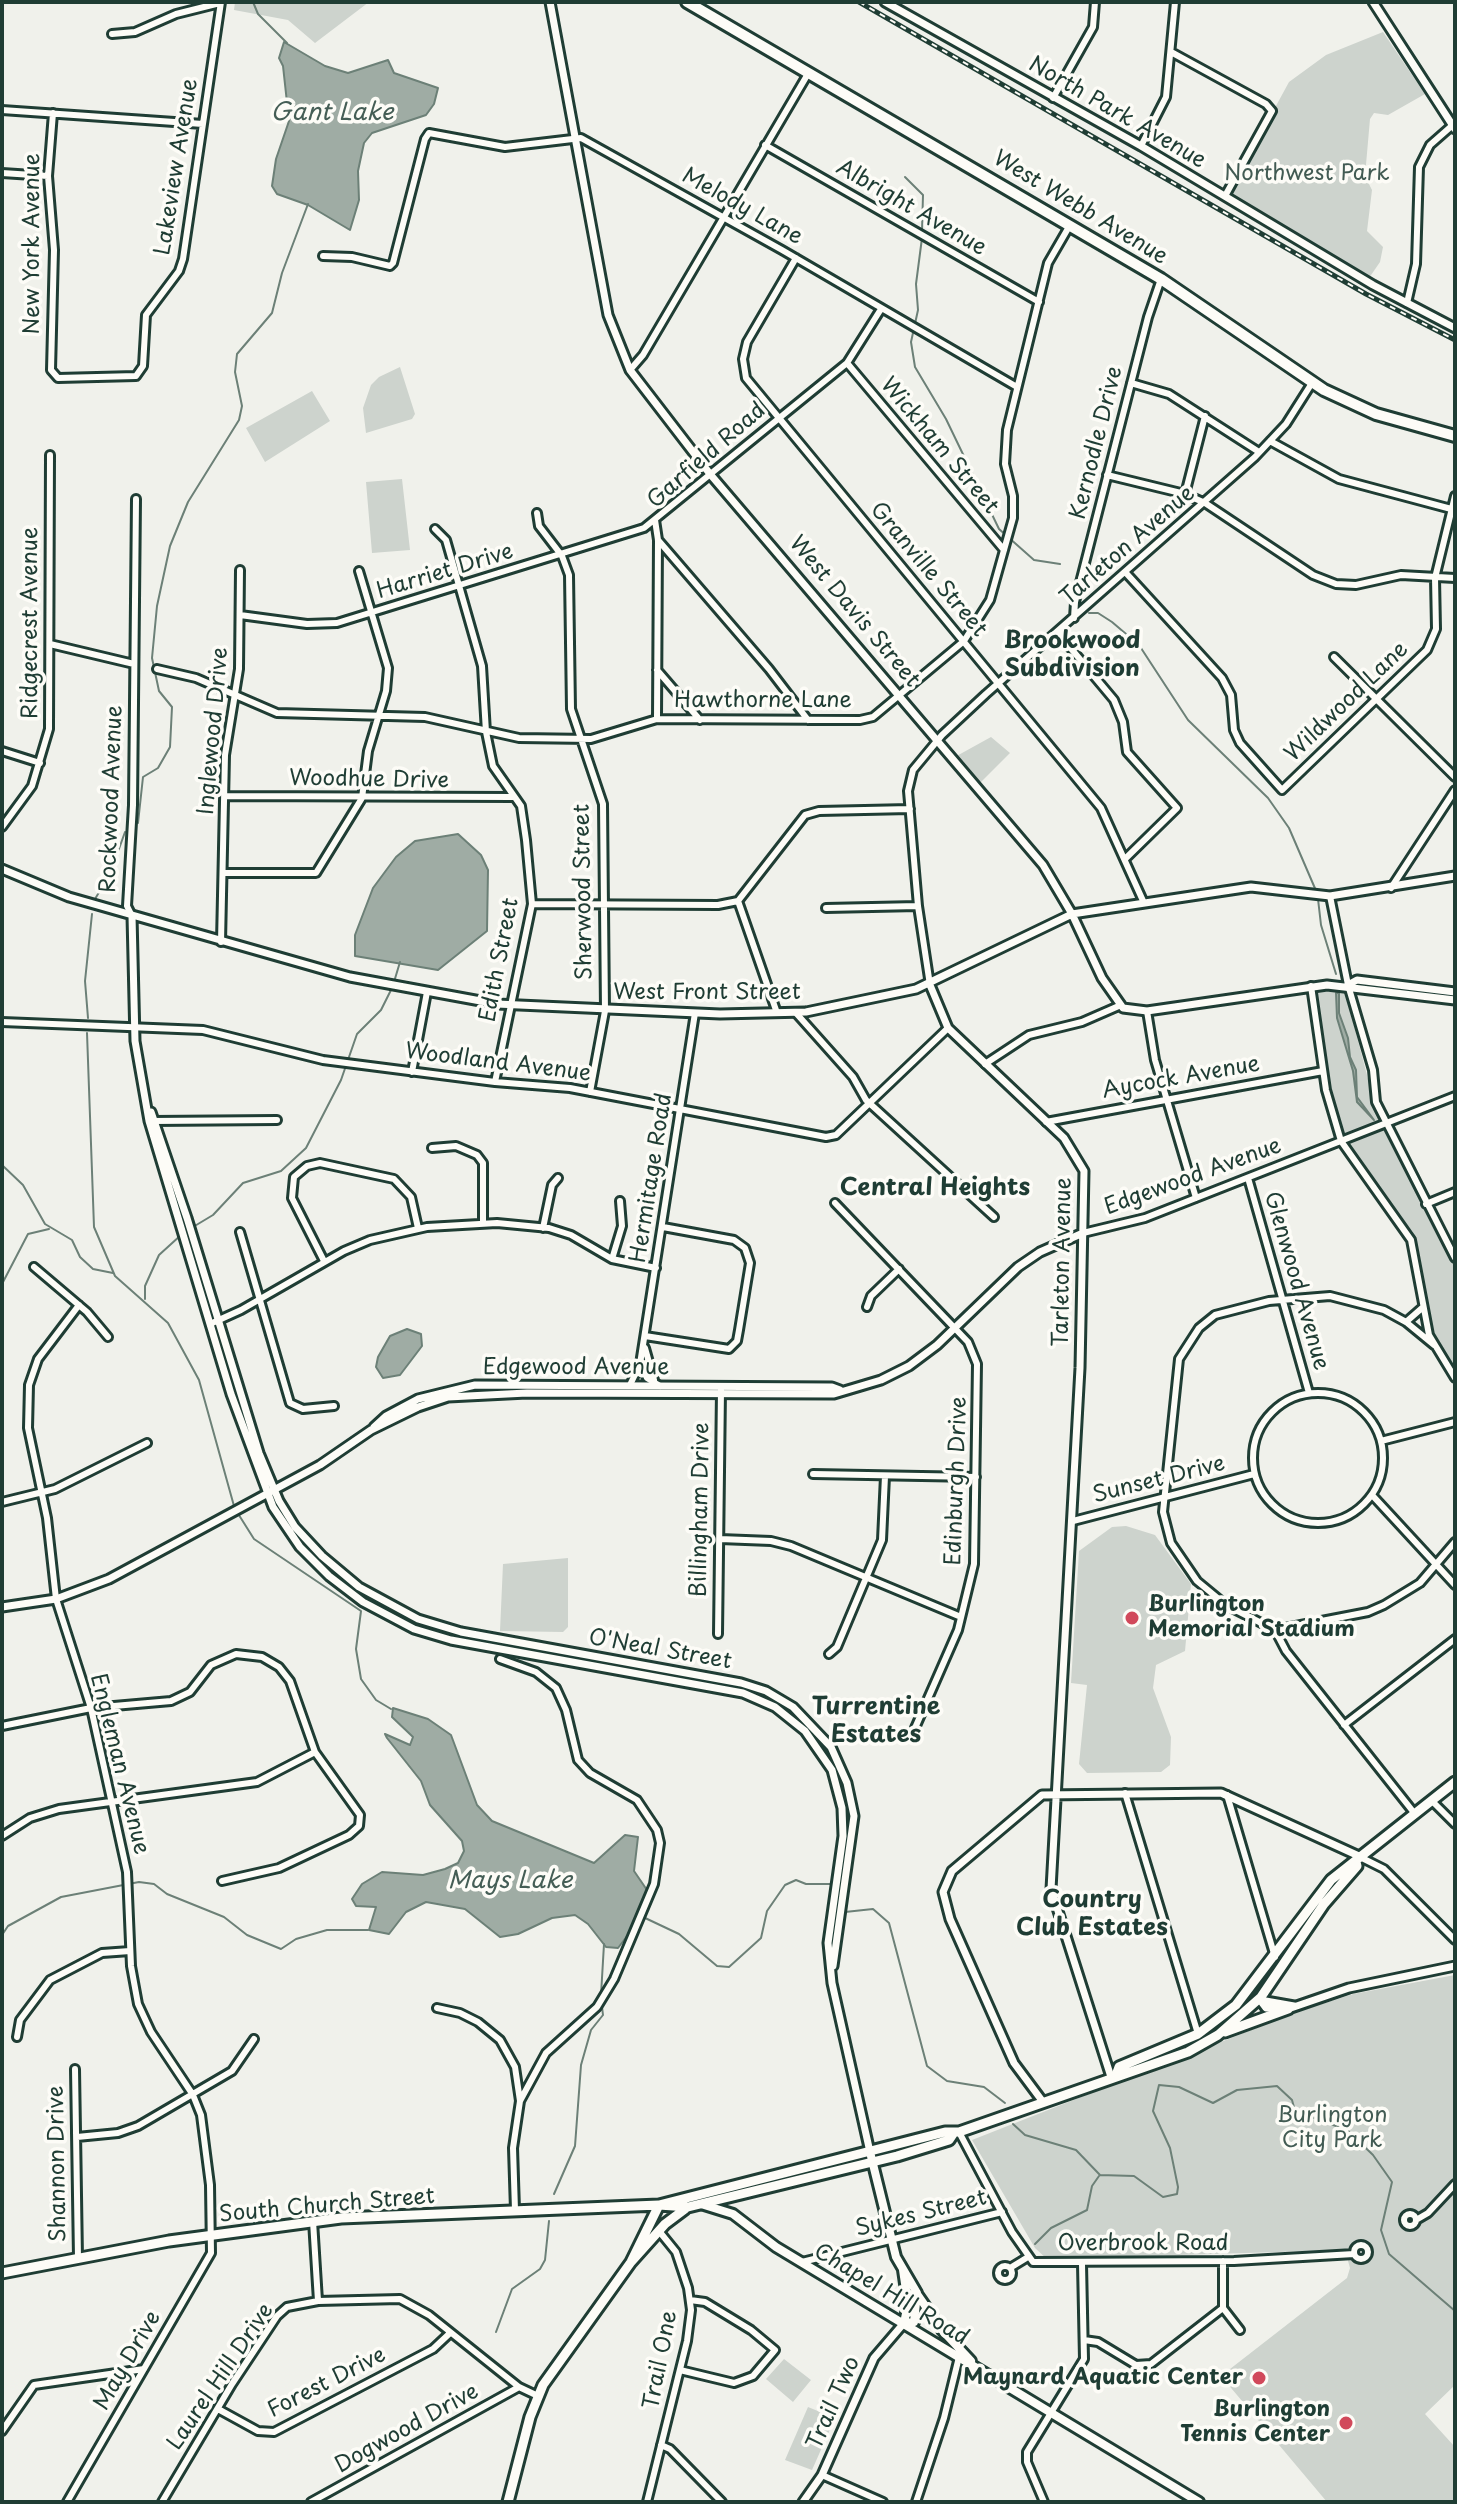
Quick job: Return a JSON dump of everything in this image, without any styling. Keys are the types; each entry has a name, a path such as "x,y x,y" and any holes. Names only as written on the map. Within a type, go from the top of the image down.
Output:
{"highway":[{"name":"West Webb Avenue","path":"687,2 1161,279 1312,383 1376,414 1455,436"}],"main road":[{"name":"South Church Street","path":"1113,2076 1119,2067 1198,2034 1214,2024 1236,2005 1320,1894 1350,1862 1359,1860 1455,1782"},
{"name":"South Church Street","path":"2,2273 211,2235 313,2221 515,2210 688,2207 871,2157 945,2132 956,2133 1113,2076 1124,2076 1169,2059 1218,2035 1259,1999 1324,1904 1359,1860"},
{"path":"1214,2024 1227,2020 1259,1999 1257,1992 1271,1972 1272,1961"},
{"path":"1218,2035 1291,2007"},
{"name":"South Church Street","path":"657,2209 871,2157"},
{"path":"871,2157 891,2239 903,2270 942,2330 977,2368"},
{"path":"733,2214 734,2201 740,2195"},
{"name":"Chapel Hill Road","path":"701,2204 733,2214 753,2232 1199,2502"},
{"path":"626,2206 643,2217 645,2230"},
{"path":"508,2502 538,2396 553,2367 631,2262 662,2228 688,2207"},
{"path":"631,2262 657,2209 665,2211 662,2228"},
{"path":"903,2270 908,2304 904,2323 914,2322 917,2293"}],"street":[{"name":"West Davis Street","path":"550,2 608,315 617,346 630,370 710,474 1043,865 1072,914 1102,978 1121,1005"},
{"name":"North Park Avenue","path":"885,2 1455,328"},
{"path":"1053,98 1093,27 1095,2"},
{"path":"1141,146 1163,106 1175,2"},
{"path":"1373,2 1454,126 1430,145 1419,167 1416,264 1407,303"},
{"path":"112,34 135,32 176,14 220,3"},
{"name":"Lakeview Avenue","path":"53,375 64,378 140,374 146,315 179,271 183,259 220,3"},
{"path":"1171,52 1271,109 1271,117 1225,196"},
{"path":"630,370 643,355 809,72"},
{"path":"2,110 203,124"},
{"name":"New York Avenue","path":"53,113 48,176 53,218 53,375"},
{"name":"Melody Lane","path":"323,256 392,264 429,133 505,147 581,138 796,258 1017,387"},
{"name":"Albright Avenue","path":"765,145 1039,302"},
{"path":"2,173 48,176"},
{"name":"Hawthorne Lane","path":"157,669 196,678 286,715 441,719 509,738 579,739 608,735 640,721 657,719 867,719 901,696 964,641 990,600 1013,510 1004,449 1017,387 1048,263 1070,225"},
{"name":"Granville Street","path":"796,258 747,342 743,359 746,378 1101,808 1144,903"},
{"name":"Kernodle Drive","path":"1074,618 1075,602 1107,475 1161,279"},
{"name":"Garfield Road","path":"657,719 658,540 655,520 847,363 881,309"},
{"name":"Wickham Street","path":"847,363 1004,550"},
{"path":"1131,383 1169,394 1259,452"},
{"name":"Tarleton Avenue","path":"1113,2076 1053,1900 1055,1793 1073,1521 1083,1233 1082,1166 1064,1138 948,1028 930,985 918,906 910,776 939,740 1000,683 1259,452 1312,383"},
{"path":"1185,494 1205,416"},
{"path":"1270,441 1339,479 1453,510"},
{"name":"Ridgecrest Avenue","path":"2,827 27,797 49,729 50,455"},
{"path":"1107,475 1185,494 1205,503 1294,563 1328,581 1356,585 1401,575 1455,578"},
{"name":"Wildwood Lane","path":"1126,573 1227,685 1240,743 1282,790 1422,657 1432,641 1437,621 1435,578 1455,496"},
{"name":"Rockwood Avenue","path":"136,499 133,805 127,906 132,916 134,1027 145,1098 210,1324 270,1492"},
{"name":"Sherwood Street","path":"537,513 539,526 562,556 571,593 571,709 603,804 605,1011 590,1092"},
{"name":"Harriet Drive","path":"240,615 319,625 372,613 634,533 655,520"},
{"name":"Edith Street","path":"435,529 446,540 482,666 486,732 493,766 523,811 532,904 495,1082"},
{"path":"658,540 808,720"},
{"name":"Inglewood Drive","path":"221,942 227,734 234,694 240,570"},
{"path":"223,873 316,873 362,798 368,751 386,691 388,668 359,571"},
{"path":"1058,633 1114,700 1123,722 1127,752 1177,808 1125,859"},
{"path":"50,644 134,664"},
{"path":"1334,657 1455,777"},
{"path":"657,670 700,720"},
{"path":"2,751 40,763"},
{"path":"1391,888 1455,790"},
{"name":"Woodhue Drive","path":"225,796 513,797"},
{"path":"532,904 718,905 738,901 805,815 819,811 910,809"},
{"name":"West Front Street","path":"2,869 52,891 331,973 510,1006 695,1013 796,1013 930,985 1072,914 1251,887 1327,896 1455,876"},
{"path":"1327,896 1348,985 1373,1070 1376,1102 1455,1258"},
{"path":"738,901 777,1013"},
{"path":"826,908 918,906"},
{"path":"1348,985 1357,980 1455,992"},
{"path":"985,1064 1029,1035 1082,1022 1121,1005 1128,1010 1147,1011 1311,986 1348,985 1455,1000"},
{"path":"1311,986 1323,1071 1341,1141 1411,1240 1422,1308 1434,1345 1455,1378"},
{"path":"412,1072 427,992"},
{"path":"1147,1011 1167,1099 1196,1198"},
{"name":"Hermitage Road","path":"630,1385 645,1348 695,1013"},
{"path":"796,1013 853,1077 871,1103 994,1217"},
{"name":"Woodland Avenue","path":"2,1022 226,1033 303,1056 590,1092 826,1137 836,1135 948,1028"},
{"name":"Aycock Avenue","path":"1046,1122 1323,1071"},
{"name":"Edgewood Avenue","path":"2,1607 56,1599 109,1579 270,1492 371,1430 456,1392 517,1384 630,1385 834,1394 893,1375 922,1357 1018,1267 1040,1252 1083,1233 1145,1218 1455,1096"},
{"path":"152,1121 277,1120"},
{"name":"Rockwood Avenue","path":"152,1121 219,1319 270,1492"},
{"path":"432,1148 456,1146 477,1155 483,1163 483,1223"},
{"path":"324,1261 292,1198 294,1177 307,1166 320,1163 394,1179 407,1190 413,1201 418,1228"},
{"path":"543,1228 552,1185 558,1178"},
{"name":"Glenwood Avenue","path":"1248,1178 1309,1393"},
{"path":"1426,1204 1455,1192"},
{"path":"612,1259 622,1226 620,1201"},
{"name":"Edinburgh Drive","path":"835,1203 968,1342 977,1364 974,1564 961,1617 915,1728"},
{"path":"210,1324 259,1300 324,1261 370,1240 418,1228 483,1223 543,1228 571,1235 612,1259 656,1268"},
{"path":"645,1336 729,1349 737,1341 739,1330 750,1263 745,1248 725,1238 663,1227"},
{"path":"240,1232 290,1403 303,1409 334,1406"},
{"path":"34,1267 79,1305 108,1337"},
{"path":"867,1307 871,1296 899,1269"},
{"path":"1415,1814 1286,1651 1275,1630 1226,1605 1197,1581 1171,1543 1163,1498 1178,1368 1184,1347 1215,1315 1237,1306 1313,1295 1346,1299 1384,1310 1406,1322 1434,1345"},
{"name":"Engleman Avenue","path":"79,1305 45,1346 29,1385 28,1428 42,1494 56,1599 91,1708 127,1872 134,1987 144,2019 193,2095 206,2141 211,2235"},
{"path":"1406,1322 1422,1308"},
{"name":"Hermitage Road","path":"645,1348 659,1386"},
{"path":"640,1364 647,1378 659,1386"},
{"name":"Edgewood Avenue","path":"456,1392 659,1386"},
{"name":"Billingham Drive","path":"718,1634 721,1390"},
{"path":"1309,1393 1330,1394 1350,1401 1373,1422 1381,1441 1382,1469 1372,1495 1357,1510 1339,1520 1307,1522 1274,1506 1254,1474 1254,1442 1263,1421 1278,1405 1309,1393"},
{"path":"1381,1441 1455,1422"},
{"path":"4,1502 42,1494 147,1443"},
{"path":"813,1474 976,1477"},
{"name":"Sunset Drive","path":"1073,1521 1254,1474"},
{"path":"829,1654 837,1647 868,1578 884,1527 885,1476"},
{"name":"O'Neal Street","path":"270,1492 287,1529 329,1576 363,1602 414,1629 451,1640 743,1693 788,1716 824,1756 836,1782 842,1808 841,1851 828,1928 832,1983 871,2157"},
{"path":"1372,1495 1455,1585"},
{"path":"720,1539 771,1541 961,1617"},
{"path":"1275,1630 1368,1612 1409,1591 1437,1566 1455,1542"},
{"path":"1344,1725 1455,1639"},
{"path":"2,1726 91,1708 171,1701 190,1692 204,1672 225,1657 253,1655 279,1667 290,1681 315,1752 360,1815 359,1826 349,1835 279,1868 222,1881"},
{"path":"500,1659 536,1672 556,1688 566,1710 578,1760 590,1773 629,1793 649,1815 660,1843 654,1884 603,1999 546,2053 520,2101"},
{"path":"2,1836 48,1811 245,1785 269,1778 315,1752"},
{"path":"1125,1793 1198,2034"},
{"path":"1043,2102 1014,2063 950,1919 943,1892 952,1871 1042,1795 1227,1795 1359,1860 1384,1869 1455,1940"},
{"path":"1227,1795 1272,1961"},
{"path":"1432,1801 1455,1824"},
{"path":"17,2037 20,2020 50,1980 102,1953 130,1951"},
{"path":"1259,1999 1266,2008 1291,2007 1344,1989 1455,1966"},
{"path":"437,2008 460,2013 478,2022 500,2040 515,2067 520,2101 513,2148 515,2210"},
{"path":"77,2137 118,2133 138,2126 232,2071 254,2039"},
{"name":"Shannon Drive","path":"75,2069 78,2258"},
{"name":"Overbrook Road","path":"956,2133 1033,2262 1223,2261 1354,2254"},
{"path":"1416,2220 1428,2213 1455,2184"},
{"name":"Sykes Street","path":"802,2262 1002,2212"},
{"path":"313,2221 318,2301"},
{"name":"Trail One","path":"647,2502 690,2322 690,2300 676,2252 662,2228"},
{"name":"May Drive","path":"67,2502 206,2263 211,2253 211,2235"},
{"path":"1010,2268 1028,2257"},
{"path":"1223,2261 1223,2308 1240,2330"},
{"path":"1044,2502 1027,2456 1084,2359 1082,2264"},
{"name":"Laurel Hill Drive","path":"162,2502 282,2310 318,2301 400,2299 429,2315 519,2387 538,2396"},
{"path":"680,2370 731,2383 753,2376 774,2353 774,2346 705,2302 690,2300"},
{"path":"1084,2340 1098,2342 1136,2365 1145,2366 1223,2308"},
{"name":"Trail Two","path":"803,2502 822,2475 874,2358 904,2323"},
{"name":"Forest Drive","path":"218,2409 258,2431 274,2432 433,2349 449,2334"},
{"path":"916,2502 944,2418 959,2357"},
{"path":"2,2431 34,2385 144,2369"},
{"name":"Dogwood Drive","path":"311,2502 519,2387"},
{"path":"661,2445 670,2449 722,2502"},
{"path":"822,2475 883,2502"}],"green space":[{"path":"235,2 369,2 315,43 288,20 234,10"},
{"name":"Northwest Park","path":"1383,32 1425,94 1388,115 1374,113 1370,119 1365,176 1372,190 1367,231 1383,247 1380,262 1369,278 1228,194 1289,82 1326,55"},
{"path":"400,367 415,414 412,419 366,433 363,408 371,385 379,377"},
{"path":"312,391 330,421 265,462 246,428"},
{"path":"402,479 410,550 372,553 366,482"},
{"path":"991,737 1010,753 977,786 953,758"},
{"path":"1345,991 1379,1121 1343,1136 1331,1112 1315,992"},
{"path":"1385,1129 1455,1264 1455,1372 1430,1327 1413,1232 1363,1173 1347,1144"},
{"name":"Burlington Memorial Stadium","path":"1126,1526 1155,1535 1191,1584 1185,1651 1156,1665 1153,1688 1171,1737 1170,1765 1161,1772 1087,1773 1079,1764 1087,1685 1071,1683 1079,1551 1112,1527"},
{"path":"568,1558 568,1627 563,1632 500,1631 503,1564"},
{"name":"Burlington City Park","path":"1455,1975 1455,2385 1425,2414 1455,2447 1455,2502 1327,2502 1221,2376 1347,2278 1350,2268 1345,2250 1047,2259 1035,2248 972,2140 1297,2012 1353,1994"},
{"path":"784,2359 811,2380 793,2402 766,2379"},
{"path":"808,2407 835,2418 812,2470 785,2460"}],"water":[{"name":"Gant Lake","path":"284,42 325,66 348,73 388,60 394,73 438,88 434,104 426,115 372,133 364,143 358,171 359,200 350,230 308,205 277,194 272,186 276,159 289,121 283,66 279,58"},
{"path":"458,834 481,855 488,870 487,931 438,970 355,956 355,935 373,888 396,857 415,841"},
{"path":"1336,993 1339,993 1339,1013 1356,1070 1357,1097 1374,1120 1357,1102 1353,1071 1337,1018"},
{"path":"407,1329 421,1334 422,1346 400,1375 383,1378 376,1367 378,1357 390,1336"},
{"name":"Mays Lake","path":"393,1708 428,1719 451,1735 477,1805 492,1821 594,1863 625,1835 638,1837 634,1871 647,1890 631,1931 618,1948 606,1947 588,1924 575,1915 552,1918 518,1934 500,1937 465,1909 426,1902 406,1912 389,1934 369,1930 376,1907 356,1906 352,1899 362,1884 382,1872 423,1875 445,1869 458,1863 464,1851 462,1841 430,1805 421,1781 385,1734 410,1745 413,1737 392,1717"}],"waterway":[{"path":"253,2 258,14 287,43"},
{"path":"905,177 923,195 922,231"},
{"path":"138,823 143,777 158,768 170,747 172,707 159,691 152,658 157,606 170,546 188,502 239,420 242,406 235,372 237,354 272,313 282,273 308,204"},
{"path":"922,238 916,284 918,310 911,342 915,367 946,419 999,529 1034,560 1060,564"},
{"path":"1089,613 1098,613 1139,645 1188,720 1268,798 1289,828 1317,893"},
{"path":"95,899 110,874 125,832"},
{"path":"1318,899 1321,925 1336,974"},
{"path":"88,1018 85,981 92,914"},
{"path":"394,982 400,962"},
{"path":"193,1227 213,1215 243,1183 281,1171 306,1148 341,1080 357,1034 381,1010 392,988"},
{"path":"87,1033 94,1227 115,1276 168,1323 199,1380 234,1506"},
{"path":"2,1165 23,1185 45,1224 72,1240 80,1257 93,1269 113,1273"},
{"path":"2,1284 28,1234 49,1229"},
{"path":"145,1299 145,1286 159,1255 181,1235"},
{"path":"237,1512 254,1539 361,1611 356,1649 361,1679 376,1700 391,1709"},
{"path":"643,1917 679,1934 717,1966 729,1967 761,1938 767,1911 785,1885 796,1880 806,1884 830,1884"},
{"path":"2,1935 8,1926 61,1897 139,1882 154,1884 167,1894 224,1917 247,1935 281,1949 296,1939 327,1930 368,1930"},
{"path":"845,1912 873,1909 889,1923 927,2066 947,2081 984,2087 1005,2103"},
{"path":"601,1995 604,1944"},
{"path":"554,2194 575,2146 581,2065 591,2030 603,2015 602,2007"},
{"path":"1013,2124 1025,2135 1076,2150 1100,2175 1134,2176 1163,2197 1177,2194 1178,2187 1170,2148 1153,2111 1159,2085 1179,2087 1213,2103 1237,2090 1277,2086 1292,2100 1295,2111 1347,2130 1373,2155 1392,2182 1381,2230 1389,2254 1455,2311"},
{"path":"1035,2244 1051,2228 1087,2210 1092,2186 1099,2176"},
{"path":"496,2332 512,2289 540,2269 545,2260 549,2221"}],"railway":[{"path":"859,2 1366,294 1455,340"}],"place":[{"name":"Burlington Memorial Stadium","path":"1132,1618"},
{"name":"Maynard Aquatic Center","path":"1259,2378"},
{"name":"Burlington Tennis Center","path":"1346,2423"}],"district":[{"name":"Brookwood Subdivision","path":"1072,655"},
{"name":"Central Heights","path":"935,1188"},
{"name":"Turrentine Estates","path":"876,1721"},
{"name":"Country Club Estates","path":"1092,1914"}]}
